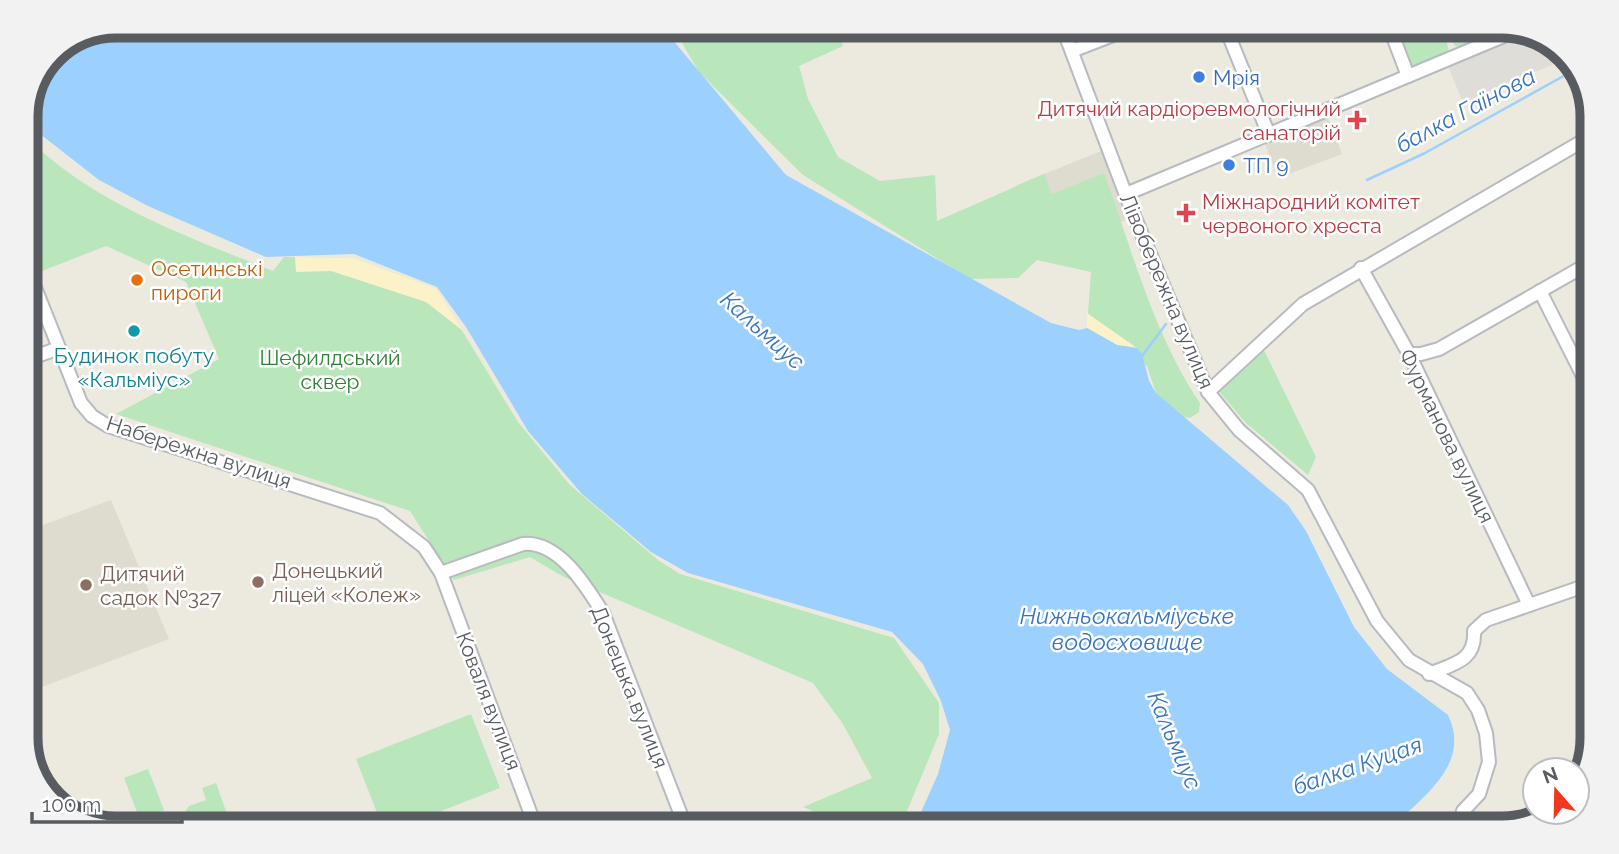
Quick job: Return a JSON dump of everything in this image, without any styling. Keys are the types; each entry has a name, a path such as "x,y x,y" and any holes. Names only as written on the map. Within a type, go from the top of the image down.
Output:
{"street":[{"name":"Лівобережна вулиця","path":"1067,38 1126,194 1208,392 1239,430 1308,490 1377,621 1409,660 1473,699 1486,733 1489,762 1486,779 1479,794 1463,811 1462,816"},
{"path":"1072,51 1105,38"},
{"path":"1230,38 1269,135"},
{"path":"1394,38 1408,76"},
{"path":"1126,194 1499,38"},
{"path":"1208,392 1303,304 1580,142"},
{"name":"Фурманова вулиця","path":"1361,268 1409,354 1529,605"},
{"path":"1409,354 1439,349 1580,268"},
{"path":"1540,291 1580,370"},
{"name":"Набережна вулиця","path":"39,298 82,403 92,416 107,426 380,513 424,547 441,573"},
{"path":"39,355 59,348"},
{"name":"Донецька вулиця","path":"441,573 523,544 535,543 564,562 587,588 603,613 681,816"},
{"name":"Коваля вулиця","path":"441,573 532,816"},
{"path":"1429,674 1468,658 1476,626 1580,587"}],"shaded area":[{"path":"1515,39 1537,47 1558,62 1463,103 1448,66"},
{"path":"1328,117 1342,154 1278,178 1265,144"},
{"path":"1101,151 1126,220 1049,250 1017,185"},
{"name":"Дитячий садок №327","path":"111,500 169,639 39,688 39,526"}],"green space":[{"path":"679,38 841,38 843,46 799,66 808,99 838,157 880,181 935,175 937,221 1044,174 1052,194 1104,173 1157,321 1200,403 1199,412 1190,418 1180,416 1156,393 1147,366 1087,328 1091,272 1037,260 1018,278 970,279 803,175 699,72"},
{"path":"1397,38 1446,38 1449,52 1410,67"},
{"path":"1453,38 1481,38 1458,47 1454,45"},
{"name":"Шефилдський сквер","path":"39,149 111,200 175,231 273,271 284,257 353,258 436,288 518,422 569,484 658,560 680,574 894,638 939,703 939,734 905,816 824,816 803,807 872,778 843,724 813,683 562,576 530,557 454,580 410,511 116,414 219,359 186,282 106,246 39,272"},
{"path":"1262,346 1316,457 1308,475 1246,423 1217,389"},
{"path":"471,714 500,788 429,816 378,816 356,759"},
{"path":"148,769 164,810 150,816 138,816 124,778"},
{"path":"216,783 228,816 183,816 189,806 206,800 202,788"}],"sand":[{"path":"295,257 353,258 436,288 463,331 426,302 331,271 296,272"},
{"path":"1087,313 1137,348 1117,345 1087,328"}],"water":[{"name":"Нижньокальміуське водосховище","path":"671,38 786,175 1051,323 1079,330 1087,328 1117,345 1137,348 1142,354 1149,381 1156,393 1288,505 1306,531 1354,627 1387,669 1448,715 1454,733 1454,749 1449,764 1429,791 1404,816 919,816 938,774 950,730 941,701 923,664 892,632 688,573 651,552 582,494 528,431 466,327 437,287 354,254 266,257 148,206 99,180 39,133 39,111 41,96 55,69 73,52 86,44 101,40"}],"waterway":[{"name":"балка Гаїнова","path":"1367,180 1425,153 1567,74"},
{"path":"1142,356 1166,324"}],"place":[{"name":"Мрія","path":"1199,77"},
{"name":"Дитячий кардіоревмологічний санаторій","path":"1357,120"},
{"name":"ТП 9","path":"1229,165"},
{"name":"Міжнародний комітет червоного хреста","path":"1186,213"},
{"name":"Осетинські пироги","path":"137,280"},
{"name":"Будинок побуту «Кальміус»","path":"134,331"},
{"name":"Донецький ліцей «Колеж»","path":"258,582"},
{"name":"Дитячий садок №327","path":"86,585"}],"water label":[{"name":"Кальмиус","path":"763,330"},
{"name":"Кальмиус","path":"1175,740"},
{"name":"балка Куцая","path":"1357,765"}]}
